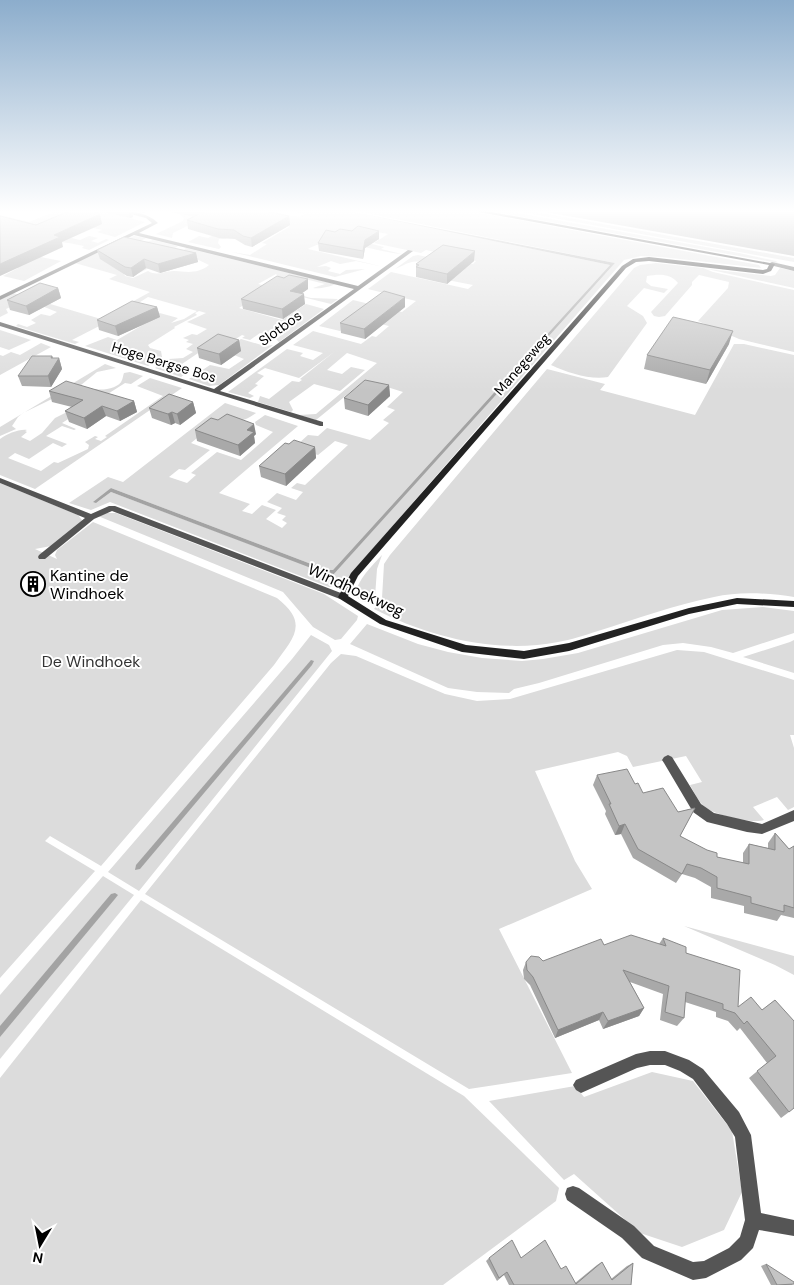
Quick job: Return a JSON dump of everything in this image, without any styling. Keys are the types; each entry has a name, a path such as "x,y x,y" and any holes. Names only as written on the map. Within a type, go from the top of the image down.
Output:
{"street":[{"path":"0,298 55,271"},
{"path":"288,271 358,288"},
{"name":"Slotbos","path":"215,391 382,271"},
{"name":"Manegeweg","path":"343,597 354,575 621,271"},
{"name":"Hoge Bergse Bos","path":"0,324 320,424"},
{"path":"0,480 91,517"},
{"name":"Windhoekweg","path":"42,557 91,517 112,508 343,597 382,622 466,649 524,655 569,647 689,611 737,601 794,604"},
{"path":"668,760 697,808 712,818 747,827 762,828 794,815"},
{"path":"572,1194 628,1232 648,1252 693,1271 706,1269 735,1254 747,1242 753,1220 743,1135 733,1118 698,1074 684,1065 665,1058 650,1058 581,1085"},
{"path":"753,1220 794,1228"}],"green space":[{"path":"12,271 43,271 24,281 3,276"},
{"path":"103,271 143,271 124,274 133,278 148,271 158,273 171,271 281,271 335,284 324,288 313,288 325,284 293,276 289,279 276,274 258,284 311,298 338,299 331,304 270,289 239,308 282,320 306,304 324,309 279,342 276,339 283,334 278,332 272,336 260,333 250,340 242,338 245,336 242,335 228,344 216,341 173,370 185,374 181,377 155,368 169,359 183,358 193,352 186,349 193,344 186,342 189,340 183,338 192,334 197,335 207,329 187,322 206,313 199,311 195,313 197,315 174,327 148,345 150,348 161,351 162,357 148,366 85,346 108,337 117,340 146,323 109,321 72,340 79,342 75,344 16,326 18,324 27,327 36,323 31,320 41,314 50,316 57,312 32,303 6,309 8,313 0,317 0,300 13,293 101,319 150,292 109,279 117,275","holes":["148,297 197,311 184,319 171,323 178,318 134,306"]},
{"path":"310,271 328,271 340,274 345,271 358,271 335,277"},
{"path":"432,271 605,271 333,570 327,570 111,488 96,503 111,492 332,575 608,271 614,271 342,584 329,587 110,502 91,510 69,503 108,477 123,482 225,403 256,413 241,420 224,416 191,443 210,450 185,470 179,469 169,477 187,483 196,475 191,473 217,452 241,460 273,432 256,425 255,422 265,415 298,426 219,493 250,504 242,511 252,514 262,505 276,510 266,519 282,528 287,523 282,520 286,516 277,513 282,508 267,502 277,493 296,500 303,492 291,488 297,483 305,485 348,445 335,441 318,455 298,449 298,444 308,435 318,436 327,428 370,440 389,423 383,420 395,410 387,407 403,392 365,380 316,420 299,415 316,414 377,363 347,353 327,370 342,374 351,367 365,370 340,391 314,384 289,402 293,410 291,412 258,402 260,396 269,399 292,381 299,382 302,380 300,379 334,352 299,378 265,368 257,373 264,376 255,384 258,385 248,393 254,396 250,398 228,392 287,349 303,353 300,356 313,360 323,353 293,345 313,331 361,344 372,336 376,337 389,326 363,320 352,323 340,331 319,326 353,300 402,312 416,301 368,289 391,272 468,289 473,285 437,278"},
{"path":"631,271 710,271 794,290 794,352 739,339 698,321 728,288 729,282 699,275 665,316 654,316 651,312 678,283 671,277 656,275 647,276 646,282 651,286 668,289 664,293 644,288 627,306 643,316 647,323 608,377 594,378 579,375 551,365"},
{"path":"716,271 771,276 775,275 778,271 794,271 794,288"},
{"path":"0,330 31,340 9,350 0,347"},
{"path":"241,339 265,346 273,345 219,385 209,386 189,379 210,365 229,369 244,359 234,355 232,345"},
{"path":"41,343 51,347 0,375 0,355 3,356 11,352 20,355"},
{"path":"734,344 744,344 794,355 794,597 754,593 724,595 670,608 573,639 535,645 511,646 463,641 440,635 417,628 374,609 382,598 384,564 390,555 547,369 605,384 600,390 695,415"},
{"path":"105,364 116,368 97,372 81,385 25,412"},
{"path":"130,372 143,376 131,384 125,383 62,423 76,429 62,426 46,436 67,444 62,447 53,443 29,459 15,453 8,458 41,471 54,462 58,463 88,449 89,445 85,442 95,436 98,437 95,439 101,441 107,437 105,436 163,396 137,386 150,378 182,388 35,489 0,475 0,439 13,432 27,430 21,437 30,441 42,433 55,418 67,412 96,389 106,389 118,385 121,383 124,373"},
{"path":"22,414 12,426 16,429 0,436 0,427"},
{"name":"De Windhoek","path":"0,483 78,515 82,520 79,525 51,546 35,549 57,559 55,555 57,550 93,522 277,598 287,607 296,624 292,639 274,665 101,866 50,836 45,841 95,871 0,978"},
{"path":"116,513 324,594 358,616 357,620 341,639 335,640 313,627 283,592 98,516"},
{"path":"382,555 377,569 375,597 370,603 361,601 355,595 359,584"},
{"path":"763,607 794,611 794,633 733,653 711,647 683,643 663,645 514,689 509,693 477,692 448,688 350,644 367,624 418,644 448,652 482,658 522,661 578,653 722,610"},
{"path":"311,635 329,645 332,651 139,891 108,872 292,659"},
{"path":"794,640 794,673 743,657 790,642"},
{"path":"677,650 704,652 794,680 794,735 790,735 794,748 794,807 788,810 777,797 753,807 764,820 758,821 734,818 711,811 701,803 690,785 702,782 686,756 633,767 627,756 618,752 535,771 575,861 592,889 499,929 572,1073 469,1089 145,894 331,663 341,654 356,656 445,694 477,701 510,699"},
{"path":"103,876 134,895 0,1059 0,995"},
{"path":"141,900 464,1096 559,1188 556,1201 443,1285 0,1285 0,1078"},
{"path":"684,926 794,956 794,975 775,965"},
{"path":"652,1072 693,1081 732,1131 742,1192 724,1230 682,1247 640,1233 574,1174 564,1180 489,1101 575,1086 584,1097"}],"shaded area":[{"path":"605,271 608,271 332,576 111,492 96,503 93,502 111,488 327,570 333,570"},
{"path":"311,660 314,661 312,665 140,869 135,870 136,865"},
{"path":"115,893 118,895 0,1037 0,1026 111,894"}],"building":[{"path":"434,271 451,271 447,274"},
{"path":"289,275 308,279 290,291 304,294 282,309 241,299 277,276 284,278"},
{"path":"40,283 58,288 26,306 7,300"},
{"path":"384,291 405,297 364,329 340,323"},
{"path":"132,301 157,307 115,326 97,320"},
{"path":"673,317 733,331 710,370 647,355"},
{"path":"218,334 239,340 219,354 197,348"},
{"path":"32,356 59,358 48,376 18,376"},
{"path":"365,380 389,385 368,405 344,398"},
{"path":"66,381 134,401 117,411 102,406 84,418 65,411 83,400 49,391"},
{"path":"169,394 193,402 177,414 172,412 168,414 149,408"},
{"path":"227,414 254,424 247,430 254,432 238,445 195,430 211,418 218,420"},
{"path":"294,440 315,447 285,474 259,466 285,443 289,444"},
{"path":"627,769 635,784 638,783 643,793 663,788 678,812 695,808 680,836 717,853 717,857 749,864 749,844 775,850 775,833 789,849 794,846 794,908 784,905 784,912 751,903 751,897 717,888 717,877 701,868 687,864 682,874 638,849 625,824 619,826 597,775"},
{"path":"631,935 666,946 663,938 686,947 686,953 740,970 738,1007 751,997 762,1010 775,1000 794,1021 794,1108 789,1112 757,1071 776,1056 747,1021 744,1024 735,1013 723,1009 723,1004 686,992 684,1018 665,1012 669,986 623,970 644,1008 608,1021 603,1012 558,1030 533,977 527,970 526,962 531,956 539,957 543,961 601,939 604,945"},
{"path":"512,1240 521,1258 545,1240 561,1269 566,1266 576,1284 602,1262 612,1280 633,1263 631,1285 514,1285 507,1272 499,1278 489,1258"},
{"path":"766,1264 794,1282 794,1284 777,1285"}],"place":[{"name":"Kantine de Windhoek","path":"33,584"}]}
